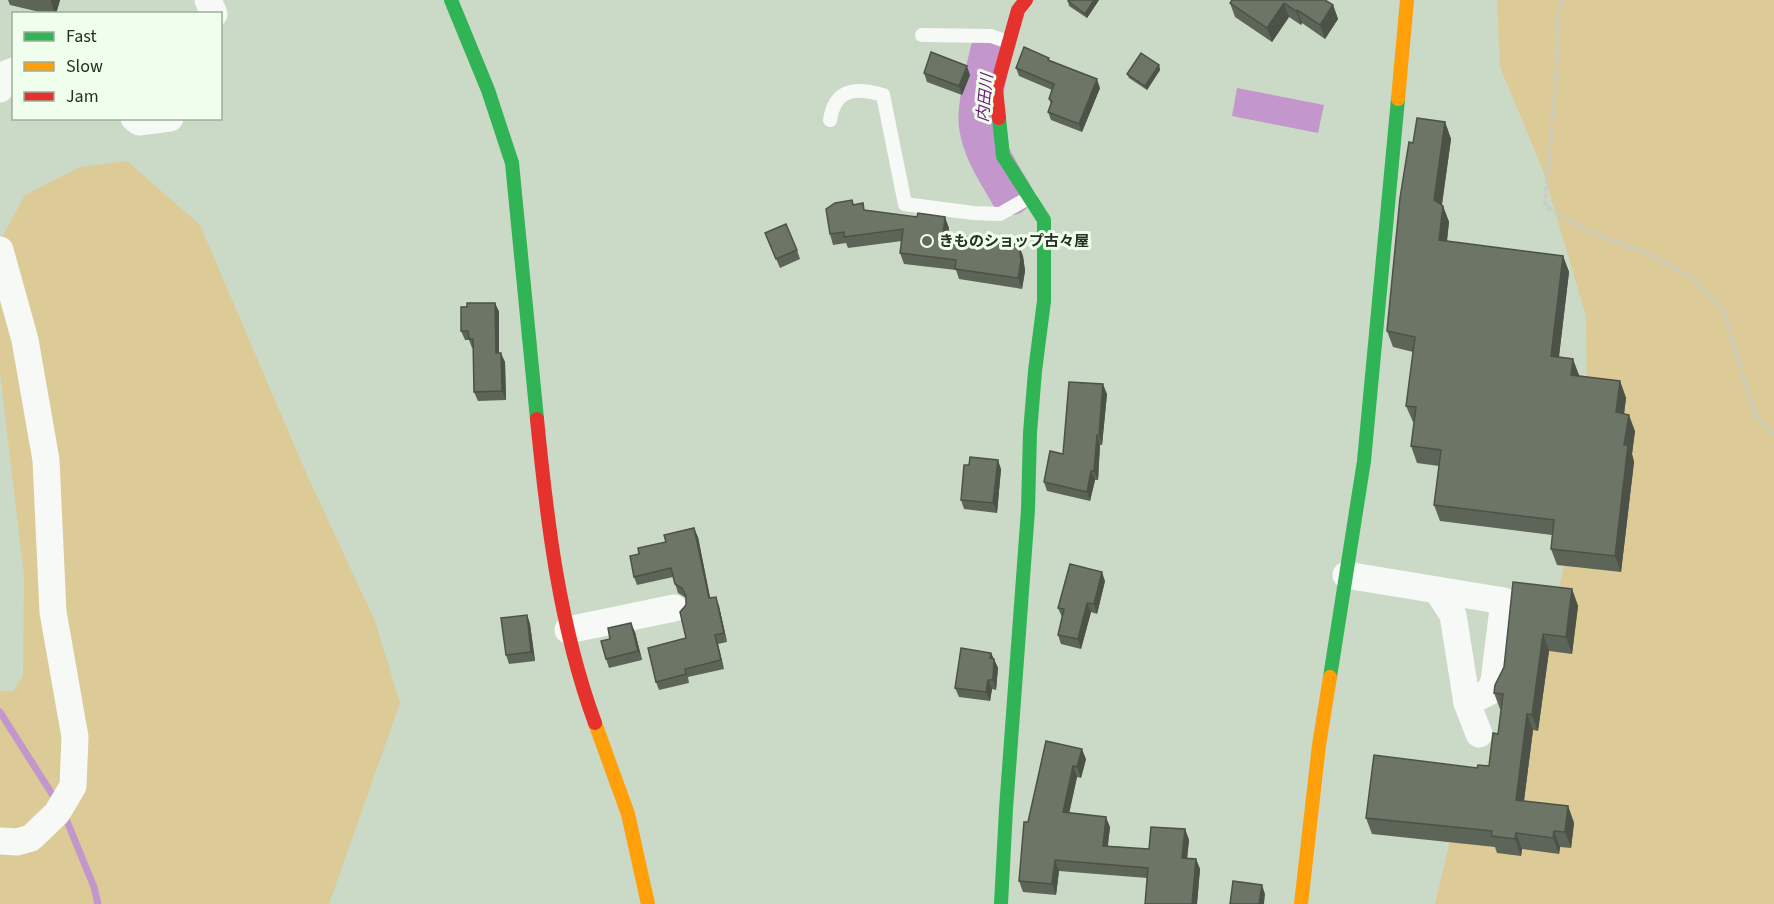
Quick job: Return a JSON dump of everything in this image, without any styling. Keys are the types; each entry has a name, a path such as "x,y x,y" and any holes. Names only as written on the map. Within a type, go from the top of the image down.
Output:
{"street":[{"path":"451,0 488,90 512,163 546,516 568,630 587,702 628,814 648,904"},
{"path":"1002,904 1006,809 1028,510 1030,433 1044,301 1044,220 1003,156 996,89 1000,39 1026,0"},
{"path":"1301,904 1319,745 1364,461 1407,0"},
{"path":"0,89 6,74 12,72"},
{"path":"136,120 139,122 154,120"},
{"path":"0,250 25,340 46,460 53,612 75,737 73,786 57,813 31,838 17,842 0,841"},
{"path":"1346,575 1504,601 1494,681 1489,692 1467,704"},
{"path":"1437,590 1454,615 1467,704 1479,734"},
{"path":"568,630 674,609"}],"lane":[{"path":"921,35 1000,39"},
{"path":"830,120 832,108 838,98 851,91 865,90 883,95 905,204 973,213 1000,213 1029,198"}],"path":[{"path":"1562,0 1557,21 1557,66 1545,206 1587,231 1647,253 1692,277 1723,310 1755,415 1774,435"}],"shaded area":[{"path":"1497,0 1774,0 1774,904 1435,904 1456,816 1537,674 1571,540 1587,404 1586,316 1542,168 1500,67"},
{"path":"1237,88 1324,105 1318,133 1232,116"},
{"path":"127,161 200,225 307,475 375,621 400,703 329,904 0,904 0,691 13,691 23,676 24,576 0,373 0,241 25,195 80,167"}],"building":[{"path":"1069,0 1094,0 1085,14"},
{"path":"1232,0 1325,0 1333,5 1320,25 1284,3 1267,28 1230,3"},
{"path":"1024,47 1049,58 1048,60 1097,79 1079,124 1048,112 1054,84 1016,68"},
{"path":"931,52 967,66 959,86 924,73"},
{"path":"1141,53 1159,65 1145,86 1127,74"},
{"path":"1417,118 1445,122 1434,200 1443,206 1439,240 1563,256 1551,356 1573,359 1571,375 1620,381 1616,412 1629,415 1624,445 1628,445 1615,556 1551,549 1554,520 1434,505 1441,450 1411,446 1416,407 1406,406 1415,337 1387,331 1400,198 1409,142 1413,143"},
{"path":"852,200 853,205 863,203 864,210 917,217 918,213 945,217 943,234 1019,245 1021,260 1018,278 955,269 956,260 900,253 903,229 844,237 844,232 830,234 826,209 835,203"},
{"path":"786,224 797,250 776,259 765,233"},
{"path":"467,303 495,303 496,353 501,353 502,391 474,392 473,339 469,339 468,331 461,331 461,307 467,307"},
{"path":"1069,382 1103,384 1094,471 1091,471 1087,492 1044,482 1050,451 1063,454"},
{"path":"970,457 998,460 993,503 961,500 964,465 969,465"},
{"path":"694,528 709,598 716,597 724,633 715,635 721,660 685,669 686,674 656,682 648,648 686,638 680,612 686,605 686,596 682,588 675,584 671,568 634,577 630,556 639,554 638,548 666,542 664,535"},
{"path":"1070,564 1102,572 1094,604 1087,603 1078,639 1058,635 1064,609 1058,608"},
{"path":"1513,582 1572,589 1566,637 1543,634 1532,715 1527,714 1516,800 1568,806 1565,832 1554,831 1553,838 1516,833 1515,839 1491,836 1492,831 1366,818 1374,755 1477,768 1478,765 1489,766 1493,733 1498,734 1503,694 1494,693 1495,685 1504,667"},
{"path":"527,615 531,652 506,655 501,618"},
{"path":"631,623 638,651 606,659 601,641 610,639 608,628"},
{"path":"961,648 991,653 990,658 994,659 993,680 988,680 986,692 955,688"},
{"path":"1046,741 1082,749 1077,767 1073,766 1063,812 1106,817 1103,846 1149,849 1151,827 1185,829 1182,858 1196,859 1192,904 1145,904 1148,868 1055,860 1052,884 1019,881 1024,822 1028,822"},
{"path":"1233,881 1262,885 1259,904 1230,904"}],"waterway":[{"name":"内田川","path":"991,52 979,119 988,153 1011,194"},
{"path":"0,712 57,802"},
{"path":"64,814 94,887 98,904"}],"traffic: fast":[{"path":"451,0 488,90 512,163 537,419"},
{"path":"1330,677 1364,461 1398,99"},
{"path":"999,118 1003,156 1044,220 1044,301 1030,433 1028,510 1001,904"}],"traffic: slow":[{"path":"1398,99 1407,0"},
{"path":"1301,904 1319,745 1330,677"},
{"path":"595,723 628,814 648,904"}],"traffic: jam":[{"path":"999,118 996,89 1018,10 1026,0"},
{"path":"537,419 550,534 563,611 595,723"}],"place":[{"name":"きものショップ古々屋","path":"927,241"}]}
